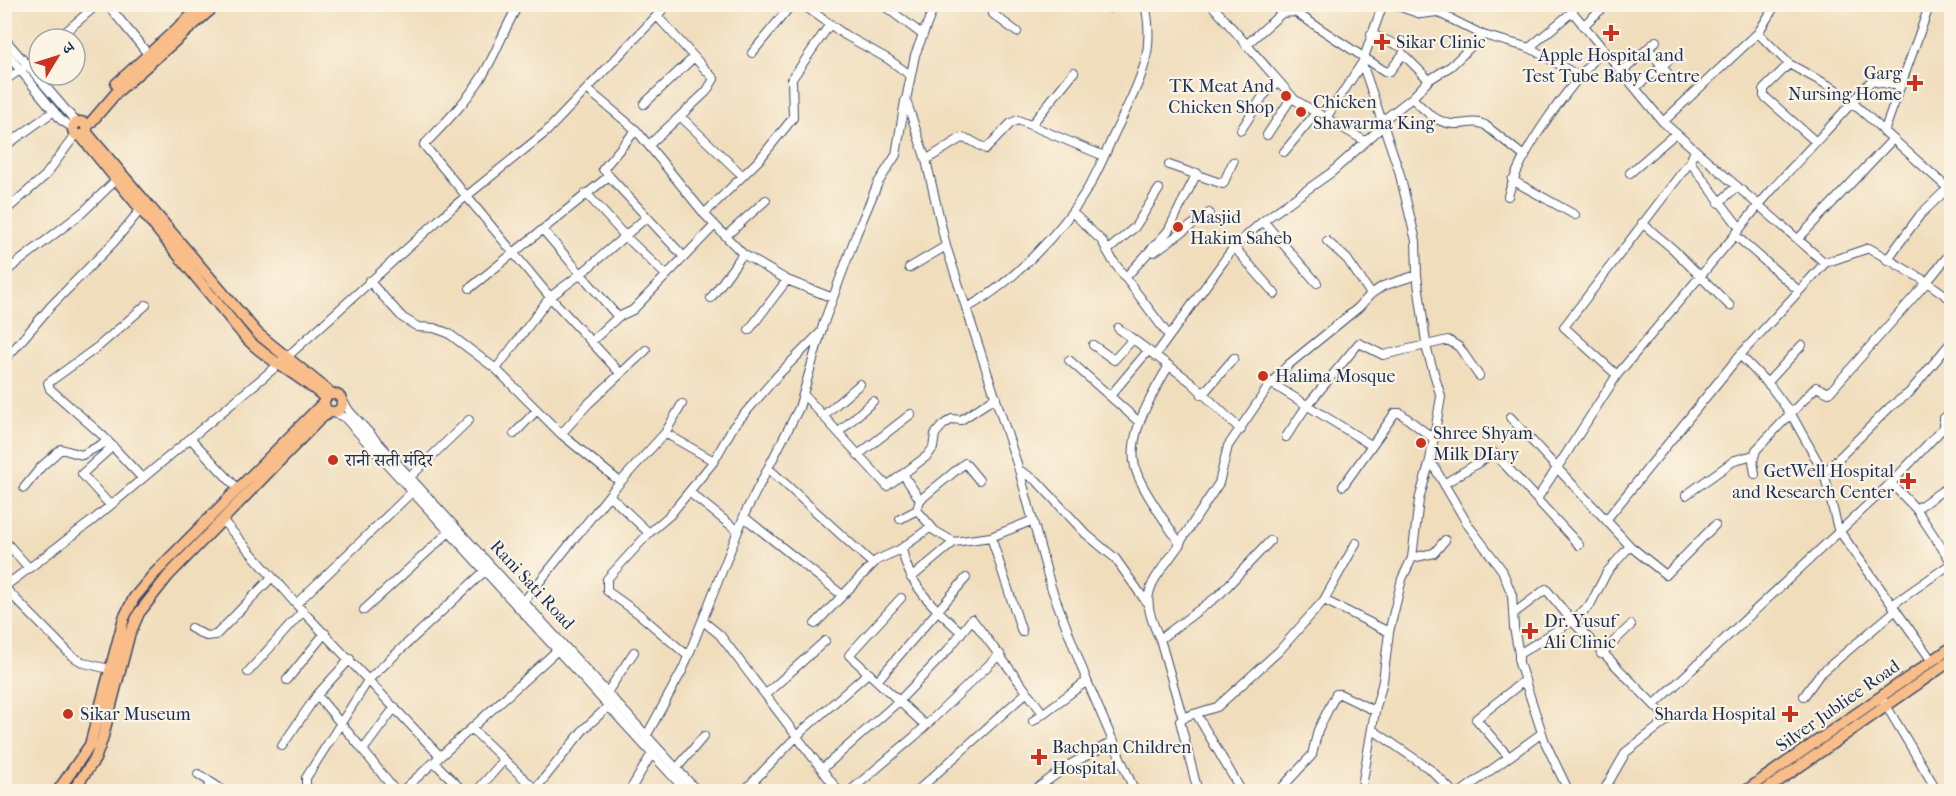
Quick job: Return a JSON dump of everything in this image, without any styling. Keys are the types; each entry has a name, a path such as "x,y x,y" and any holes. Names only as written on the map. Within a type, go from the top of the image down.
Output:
{"main road":[{"path":"80,129 99,101 204,4"},
{"path":"80,129 117,92 217,4"},
{"path":"72,792 95,759 129,636 139,613 168,576 312,427 341,408 342,400 327,398 281,361 245,337 141,209 80,129"},
{"path":"80,129 281,361"},
{"path":"327,398 332,412"},
{"path":"57,792 90,745 121,624 134,598 154,574 327,398"},
{"name":"Silver Jubliee Road","path":"1744,792 1883,701 1952,647"},
{"path":"1763,792 1883,701 1952,660"}],"street":[{"path":"71,27 98,4"},
{"path":"107,4 148,54"},
{"path":"519,4 507,23 482,77 454,114 424,145 550,297 620,373"},
{"path":"109,669 84,663 72,656 4,587 110,505 190,438 281,361 466,197 546,132 668,4"},
{"path":"752,53 792,4"},
{"path":"802,4 910,75"},
{"path":"645,738 688,656 744,517 804,395 833,298 878,183 896,155 910,75 935,4"},
{"path":"992,4 993,14 1017,32"},
{"path":"966,308 982,300 1033,257 1072,212 1104,156 1143,75 1149,40 1144,4"},
{"path":"1211,4 1292,98 1365,141"},
{"path":"1326,118 1362,61 1383,4"},
{"path":"1391,4 1421,14 1437,12 1483,35 1529,48 1580,76"},
{"path":"1583,26 1607,4"},
{"path":"1663,122 1758,33 1776,4"},
{"path":"1884,132 1930,4"},
{"path":"883,5 923,35"},
{"path":"1529,48 1569,8 1663,122 1825,263"},
{"path":"1246,45 1287,11 1295,12 1362,61 1388,73 1400,56 1406,55 1429,80"},
{"path":"649,145 706,92 714,79 657,16"},
{"path":"704,214 743,176 793,118 792,79 830,24"},
{"path":"1758,33 1790,64 1835,89 1854,104 1949,190"},
{"path":"1371,34 1402,47"},
{"path":"1110,396 1169,336 1234,247 1263,221 1315,186 1429,80 1451,66 1483,35"},
{"path":"4,38 54,111 66,124 80,129"},
{"path":"1622,72 1656,41"},
{"path":"1648,48 1672,79"},
{"path":"4,50 80,129"},
{"path":"1508,196 1512,180 1556,107 1603,50"},
{"path":"1635,88 1674,56"},
{"path":"644,104 693,58"},
{"path":"1361,792 1375,711 1383,681 1389,632 1402,579 1412,558 1419,500 1430,460 1441,397 1427,345 1417,275 1416,241 1400,171 1362,61"},
{"path":"4,81 27,64"},
{"path":"1790,64 1764,88 1764,96 1816,142"},
{"path":"1032,124 1074,72"},
{"path":"1537,499 1617,375 1758,204 1854,104 1872,81 1900,86"},
{"path":"1241,130 1263,96 1277,83"},
{"path":"587,89 636,130 704,214 744,254 787,280 833,298"},
{"path":"1267,135 1292,98"},
{"path":"1412,98 1437,120 1455,124 1478,122 1485,125 1526,157"},
{"path":"906,100 926,160 946,246 978,337 1019,470 1031,521 1051,587 1086,681 1114,741 1134,792"},
{"path":"4,147 54,111"},
{"path":"1284,152 1316,113"},
{"path":"680,116 743,176"},
{"path":"926,160 961,138 986,149 1011,123 1018,120 1104,156"},
{"path":"4,212 45,177 80,129"},
{"path":"636,130 603,169 684,257"},
{"path":"1630,172 1676,133"},
{"path":"1798,239 1893,139"},
{"path":"1617,375 1564,327 1690,162 1695,150"},
{"path":"1169,165 1224,184 1233,162"},
{"path":"1690,162 1738,231 1799,291"},
{"path":"1125,278 1146,257 1173,223 1197,173"},
{"path":"1887,260 1920,215 1949,190 1952,176"},
{"path":"470,288 586,193 610,177"},
{"path":"4,273 74,219 117,178"},
{"path":"1512,180 1575,215"},
{"path":"1719,203 1737,186"},
{"path":"1107,251 1135,227 1159,189"},
{"path":"586,193 625,236 666,275"},
{"path":"726,236 766,200"},
{"path":"4,361 51,306 113,243 141,209"},
{"path":"1072,212 1100,238 1125,278 1169,336"},
{"path":"1146,257 1209,213"},
{"path":"496,369 550,297 582,273 647,217"},
{"path":"1263,221 1317,284"},
{"path":"1642,223 1700,275 1730,306"},
{"path":"591,342 618,317 633,309 715,225"},
{"path":"543,230 618,317"},
{"path":"1327,241 1347,259 1371,294"},
{"path":"909,268 946,246"},
{"path":"1234,247 1275,294"},
{"path":"1606,520 1740,355 1825,263 1869,248 1927,282 1952,300"},
{"path":"1755,474 1754,455 1761,443 1816,387 1829,393 1952,251"},
{"path":"711,298 744,254"},
{"path":"1147,603 1151,587 1214,493 1225,452 1271,383 1288,365 1359,309 1371,294 1383,286 1417,275"},
{"path":"749,330 787,280"},
{"path":"369,282 403,318 418,327 434,328 448,333 496,369 561,434 620,482"},
{"path":"142,478 110,444 50,389 48,383 99,346 146,305"},
{"path":"1118,328 1191,382 1240,430"},
{"path":"688,656 605,587 607,579 649,533 670,515 714,461 733,427 778,375 821,332"},
{"path":"1093,345 1114,360 1133,339"},
{"path":"1286,437 1306,407 1359,343 1383,355 1448,340 1454,342 1479,376"},
{"path":"1824,473 1890,407 1910,393 1952,341"},
{"path":"1767,383 1802,345"},
{"path":"561,434 620,373 646,350"},
{"path":"1740,355 1767,383 1791,414 1824,473 1838,529 1932,661"},
{"path":"1202,395 1234,358"},
{"path":"1069,360 1139,422"},
{"path":"1168,367 1139,422 1134,450 1137,472 1179,544"},
{"path":"1271,383 1306,407 1371,445"},
{"path":"824,415 860,384"},
{"path":"804,395 887,486 933,448 935,434 942,425 952,419 961,420 996,397"},
{"name":"Rani Sati Road","path":"342,400 488,568 525,600 561,646 608,692 645,738"},
{"path":"839,432 873,401"},
{"path":"525,600 609,495 665,433 682,404"},
{"path":"514,434 537,410"},
{"path":"332,412 344,417 449,532 488,568 561,646 610,705 655,749 687,792"},
{"path":"1952,412 1944,418 1944,427 1952,438"},
{"path":"1343,486 1395,413 1400,413 1434,439"},
{"path":"858,455 911,414"},
{"path":"1510,417 1630,546 1666,575 1715,525"},
{"path":"410,477 468,420"},
{"path":"1654,705 1838,529 1891,483 1944,427"},
{"path":"665,433 714,461"},
{"path":"190,438 238,489"},
{"path":"24,488 40,467 61,449 82,455 110,444"},
{"path":"110,444 82,474 110,505"},
{"path":"1444,484 1494,453 1580,545"},
{"path":"1686,495 1735,460 1754,455"},
{"path":"1430,460 1468,525 1502,570 1512,595 1519,654 1525,680 1542,733 1569,792"},
{"path":"900,519 965,463 979,480"},
{"path":"768,468 873,564"},
{"path":"1019,470 1037,481 1086,534 1116,558 1147,603 1150,619 1160,639 1183,719"},
{"path":"903,474 932,527 954,542"},
{"path":"1804,696 1819,675 1894,607 1951,563 1916,509 1891,483"},
{"path":"1916,509 1952,484"},
{"path":"296,604 412,492"},
{"path":"689,492 738,531"},
{"path":"609,495 649,533"},
{"path":"744,517 842,595"},
{"path":"223,520 296,604 395,707 464,792"},
{"path":"911,579 954,542 991,537 1031,521"},
{"path":"815,624 873,564 902,548 932,527"},
{"path":"364,610 449,532"},
{"path":"991,537 995,556 1022,632"},
{"path":"4,540 29,568"},
{"path":"1412,558 1434,553 1445,540"},
{"path":"1160,639 1218,596 1270,541"},
{"path":"1198,792 1180,721 1192,714 1197,715 1217,707 1263,666 1324,600 1356,543"},
{"path":"1519,654 1572,621 1590,605 1606,572 1630,546"},
{"path":"902,548 904,565 911,579 938,611 961,632"},
{"path":"311,792 306,788 306,778 369,679 488,568"},
{"path":"191,628 206,636 216,635 272,577"},
{"path":"877,681 966,578"},
{"path":"1513,614 1546,589 1601,654 1654,705 1666,720 1626,752 1603,792"},
{"path":"900,598 849,653 850,658 926,725"},
{"path":"1324,600 1389,632"},
{"path":"248,672 303,611"},
{"path":"822,769 900,700 972,619 1042,712"},
{"path":"703,621 720,635 838,792"},
{"path":"1601,654 1631,625"},
{"path":"287,680 325,633"},
{"path":"766,694 825,641"},
{"path":"401,792 561,646"},
{"path":"608,692 634,652"},
{"path":"849,792 926,725 1000,654"},
{"path":"282,747 317,695 350,659"},
{"path":"743,792 796,737 868,673"},
{"path":"1508,756 1476,719 1525,680"},
{"path":"1033,721 1086,681"},
{"path":"916,792 1027,692"},
{"path":"1278,792 1312,755 1318,730 1336,694 1375,711"},
{"path":"317,695 396,792"},
{"path":"1883,701 1938,792"},
{"path":"472,729 536,791 584,729 610,705"},
{"path":"363,750 395,707"},
{"path":"1197,715 1242,792"},
{"path":"1373,730 1431,770 1453,792"},
{"path":"1461,792 1542,733"},
{"path":"677,768 704,736"},
{"path":"1032,792 1069,765 1114,741"},
{"path":"655,749 677,768 698,792"},
{"path":"629,792 655,749"},
{"path":"477,792 504,760"},
{"path":"198,774 226,792"},
{"path":"206,792 212,783"}],"place":[{"name":"Apple Hospital and Test Tube Baby Centre","path":"1611,33"},
{"name":"Sikar Clinic","path":"1382,42"},
{"name":"Garg Nursing Home","path":"1915,83"},
{"name":"TK Meat And Chicken Shop","path":"1286,96"},
{"name":"Chicken Shawarma King","path":"1301,112"},
{"name":"Masjid Hakim Saheb","path":"1178,227"},
{"name":"Halima Mosque","path":"1263,376"},
{"name":"Shree Shyam Milk DIary","path":"1421,443"},
{"name":"रानी सती मंदिर","path":"333,460"},
{"name":"GetWell Hospital and Research Center","path":"1908,481"},
{"name":"Dr. Yusuf Ali Clinic","path":"1530,631"},
{"name":"Sikar Museum","path":"68,714"},
{"name":"Sharda Hospital","path":"1790,714"},
{"name":"Bachpan Children Hospital","path":"1039,757"}]}
